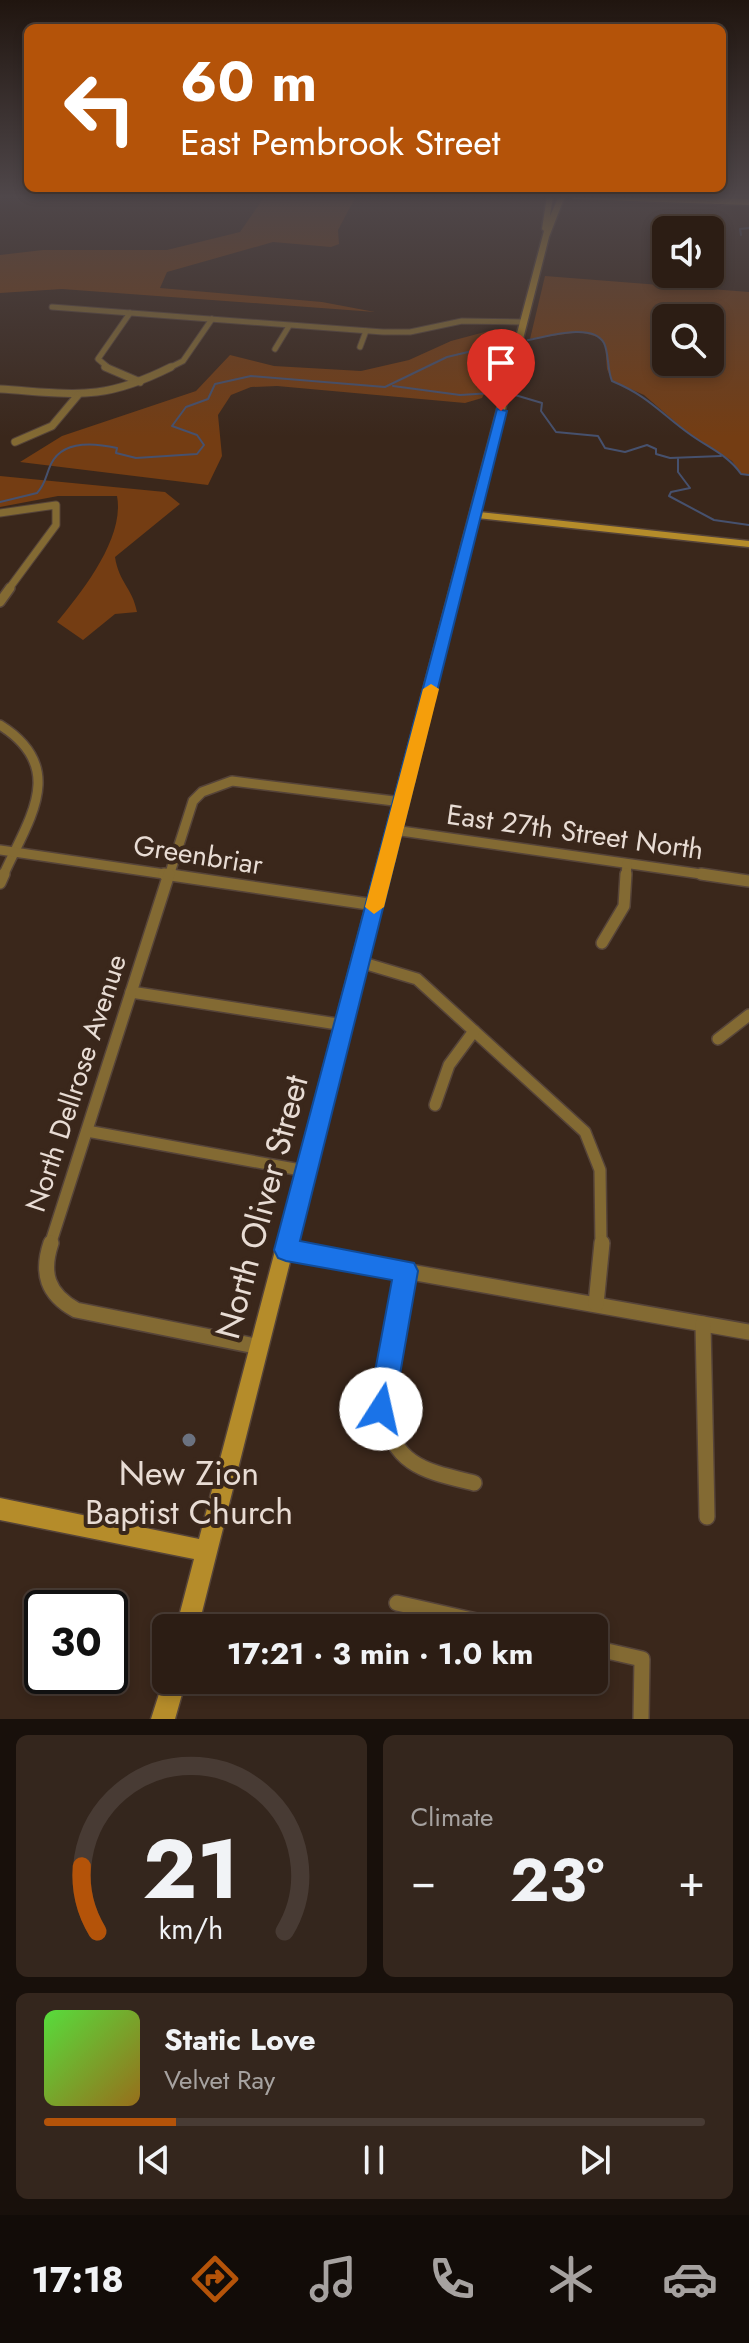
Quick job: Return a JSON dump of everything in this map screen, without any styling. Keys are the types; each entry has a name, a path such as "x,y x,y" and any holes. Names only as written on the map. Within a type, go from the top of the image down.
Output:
{"main road":[{"path":"535,276 476,515 749,544"},
{"name":"North Oliver Street","path":"191,1614 476,515"},
{"path":"0,1509 207,1551"},
{"path":"163,1719 170,1694"}],"street":[{"path":"52,307 366,331 410,332 462,321 523,322"},
{"path":"130,313 98,359 101,365 140,382"},
{"path":"0,389 97,395 140,382 183,361 212,319"},
{"path":"275,349 289,326"},
{"path":"360,347 366,331"},
{"path":"15,442 40,436 55,426 78,395"},
{"path":"0,513 56,505 56,525 0,602"},
{"path":"0,725 19,737 39,774 40,791 0,883"},
{"name":"North Dellrose Avenue","path":"260,1347 76,1310 50,1292 45,1279 45,1260 193,801 216,784 251,782 402,802"},
{"name":"East 27th Street North","path":"394,830 749,881"},
{"name":"Greenbriar","path":"0,850 375,905"},
{"path":"602,943 624,906 627,864"},
{"path":"360,962 417,979 585,1132 598,1149 603,1172 596,1304"},
{"path":"131,992 344,1025"},
{"path":"718,1039 749,1015"},
{"path":"435,1105 442,1076 453,1056 474,1031"},
{"path":"87,1131 306,1171"},
{"path":"286,1250 749,1332"},
{"path":"406,1271 381,1409 385,1429 398,1456 418,1470 474,1483"},
{"path":"703,1324 707,1517"},
{"path":"397,1603 445,1614"},
{"path":"608,1651 642,1659 641,1719"}],"shaded area":[{"path":"0,276 165,276 160,288 322,302 375,312 62,289 0,293"},
{"path":"545,276 652,284 652,288 749,292 749,475 741,474 732,461 689,434 644,395 612,381 607,369 605,344 598,337 580,332 530,339"},
{"path":"496,329 505,338 503,350 485,350 489,361 477,370 480,376 476,387 486,390 482,398 465,403 277,386 251,387 231,395 218,415 222,456 208,485 20,462 62,436 196,391 230,355 274,366 361,371 409,360 451,341"},
{"path":"0,476 165,492 180,504 115,557 137,612 115,614 83,640 57,622 89,580 108,546 115,529 117,496 58,496 0,507"}],"waterway":[{"path":"528,340 568,332 590,333 598,337 606,347 612,381 646,399 724,457 741,474 749,475"},
{"path":"0,502 37,493 56,456 71,447 90,444 108,446 117,448 116,453 136,458 197,454 204,445 197,435 172,426 186,407 208,399 215,384 251,376 385,387 447,357 506,343"},
{"path":"393,386 460,395 492,393"},
{"path":"515,395 542,403 541,411 556,432 598,436 605,448 625,452 647,445 656,449 656,454 670,458 721,456"},
{"path":"678,459 678,472 690,488 671,492 669,496 714,520 749,525"}],"slow traffic":[{"path":"374,907 431,689"}],"place":[{"name":"New Zion Baptist Church","path":"189,1440"}],"route":[{"path":"381,1409 406,1271 286,1250 501,411"}]}
